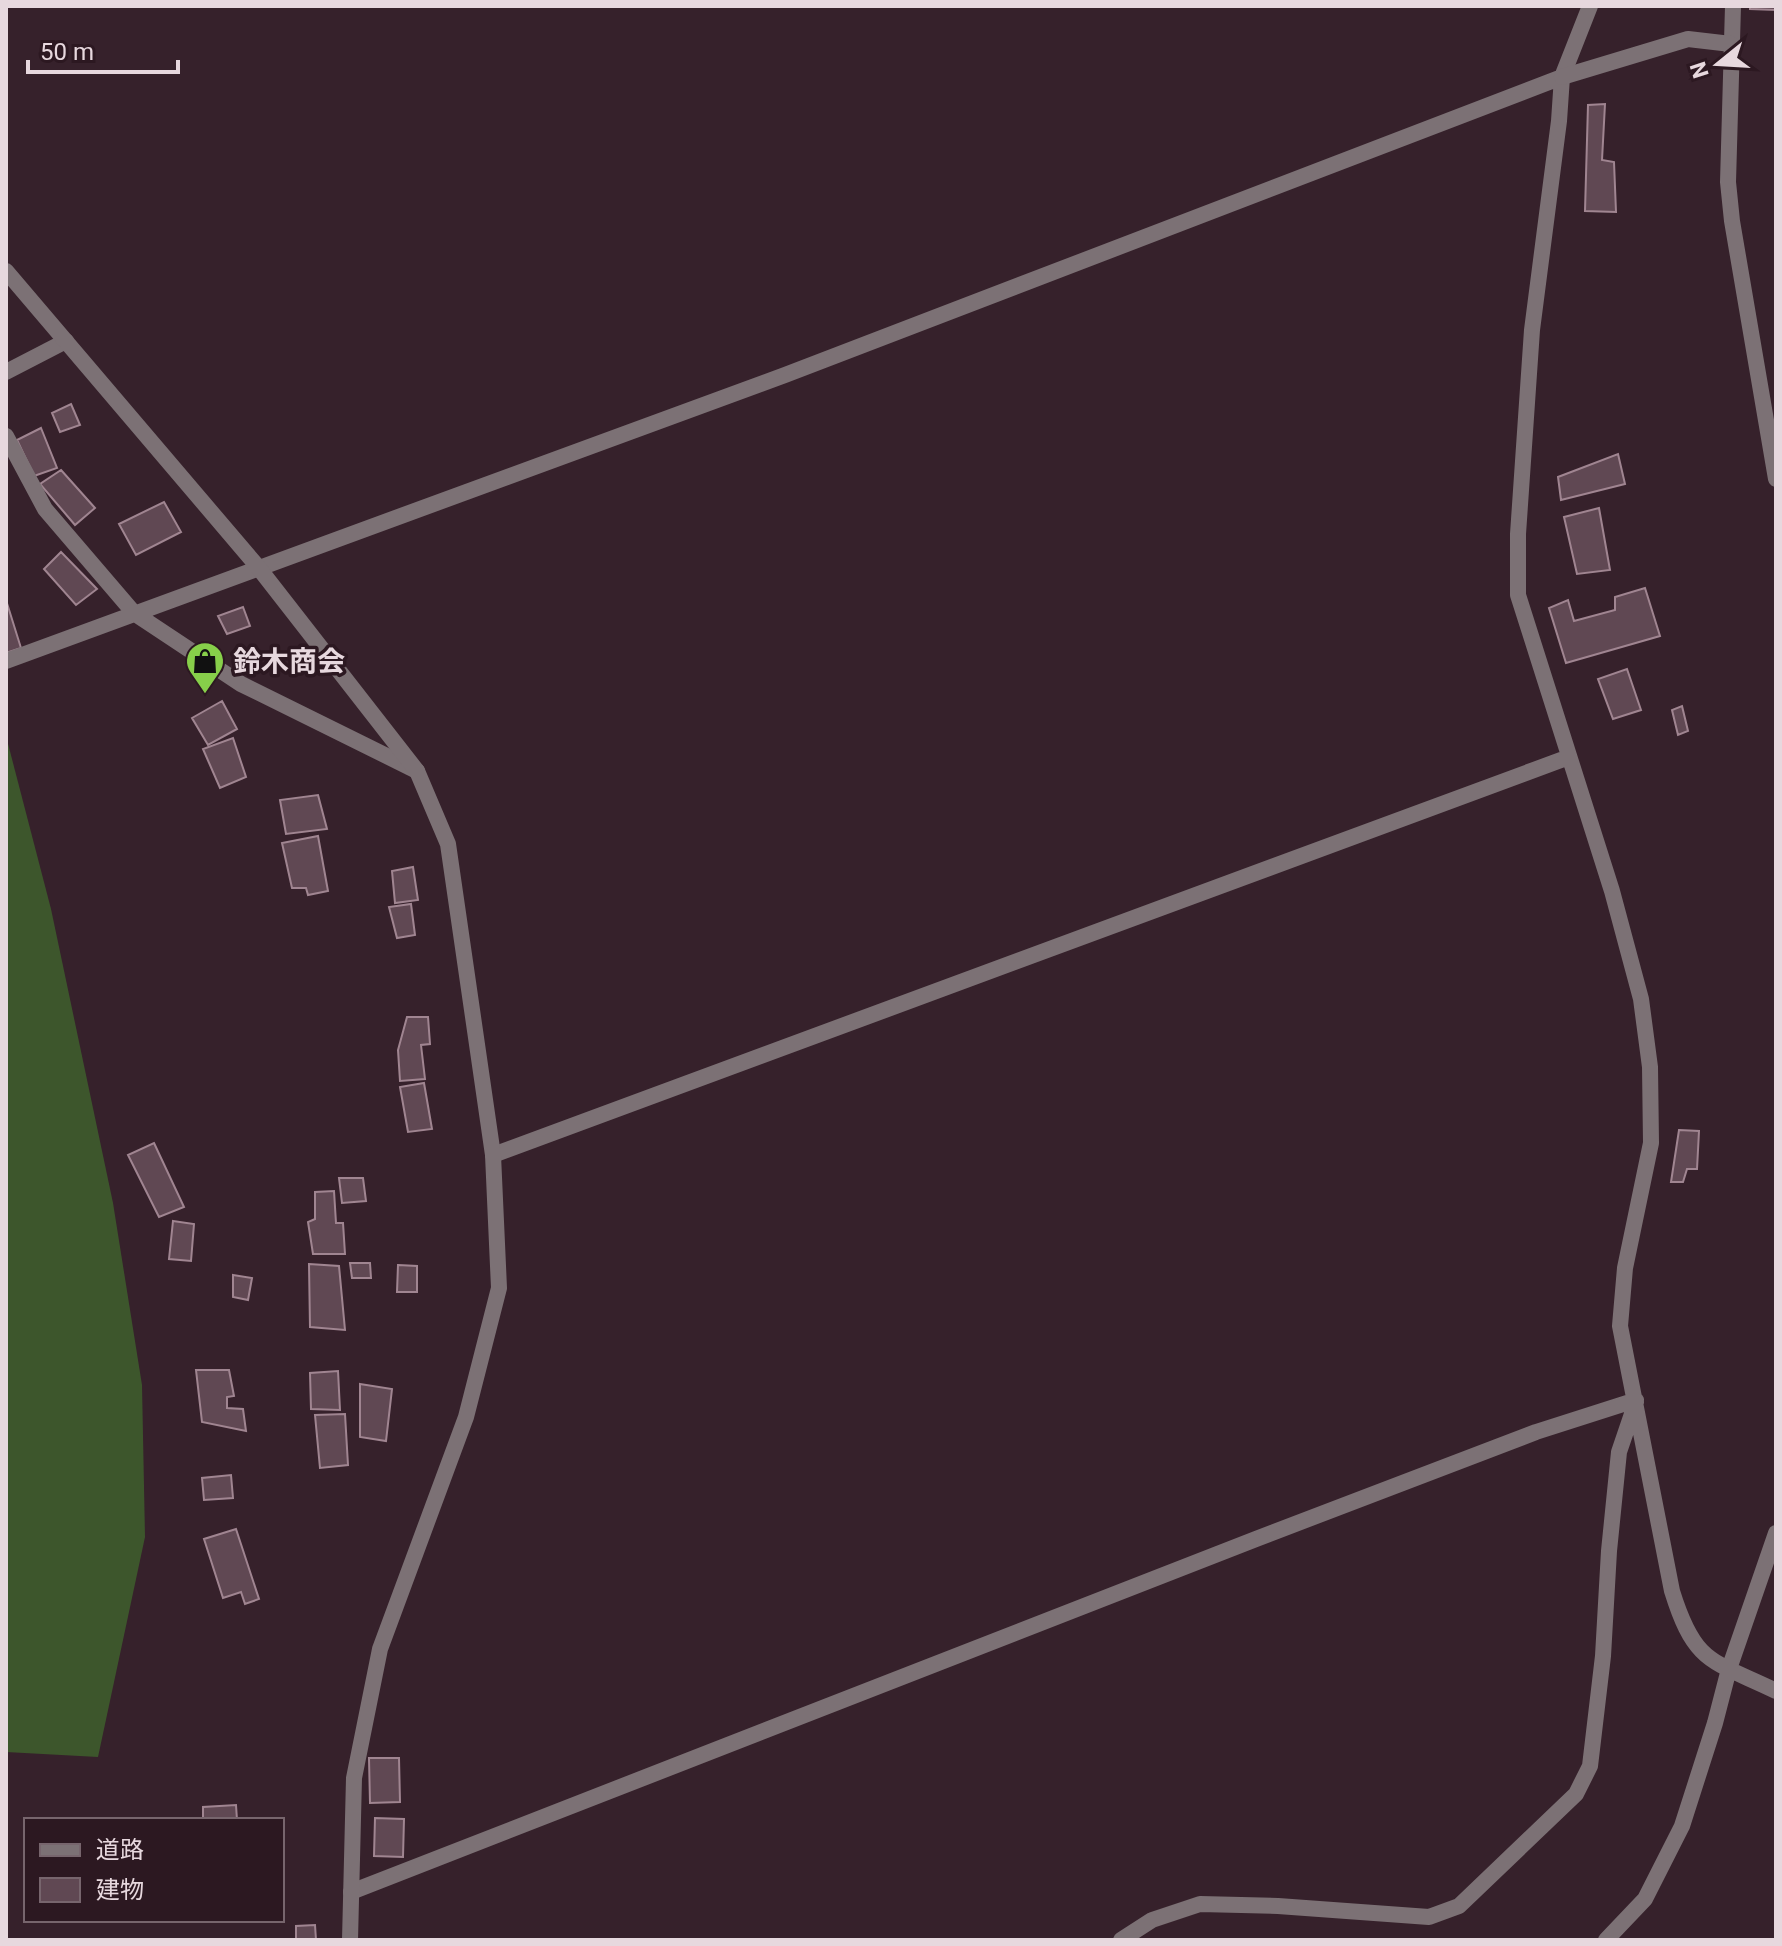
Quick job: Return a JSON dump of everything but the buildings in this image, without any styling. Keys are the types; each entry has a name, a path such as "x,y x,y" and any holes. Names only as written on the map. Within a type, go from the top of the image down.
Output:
{"street":[{"path":"1590,6 1562,77 1532,330 1518,534 1518,595 1612,891 1641,999 1650,1067 1651,1143 1625,1268 1620,1326 1672,1591 1683,1625 1695,1646 1710,1660 1775,1690"},
{"path":"1733,6 1728,182 1776,479"},
{"path":"6,661 785,375 1562,77 1688,39 1731,44"},
{"path":"6,271 258,567 417,771 448,844 493,1155 499,1288 466,1417 380,1649 354,1778 350,1940"},
{"path":"6,372 66,341"},
{"path":"6,436 45,509 134,613 241,684 417,771"},
{"path":"493,1155 1569,757"},
{"path":"351,1892 1315,1516 1536,1432 1636,1400"},
{"path":"1121,1940 1152,1920 1200,1904 1278,1906 1429,1917 1459,1906 1576,1794 1590,1766 1603,1656 1619,1452 1636,1400"},
{"path":"1606,1940 1645,1899 1682,1826 1729,1669 1776,1533"}],"green space":[{"path":"6,736 51,909 113,1203 142,1385 145,1537 98,1757 6,1752"}],"place":[{"name":"鈴木商会","path":"205,695"}]}
